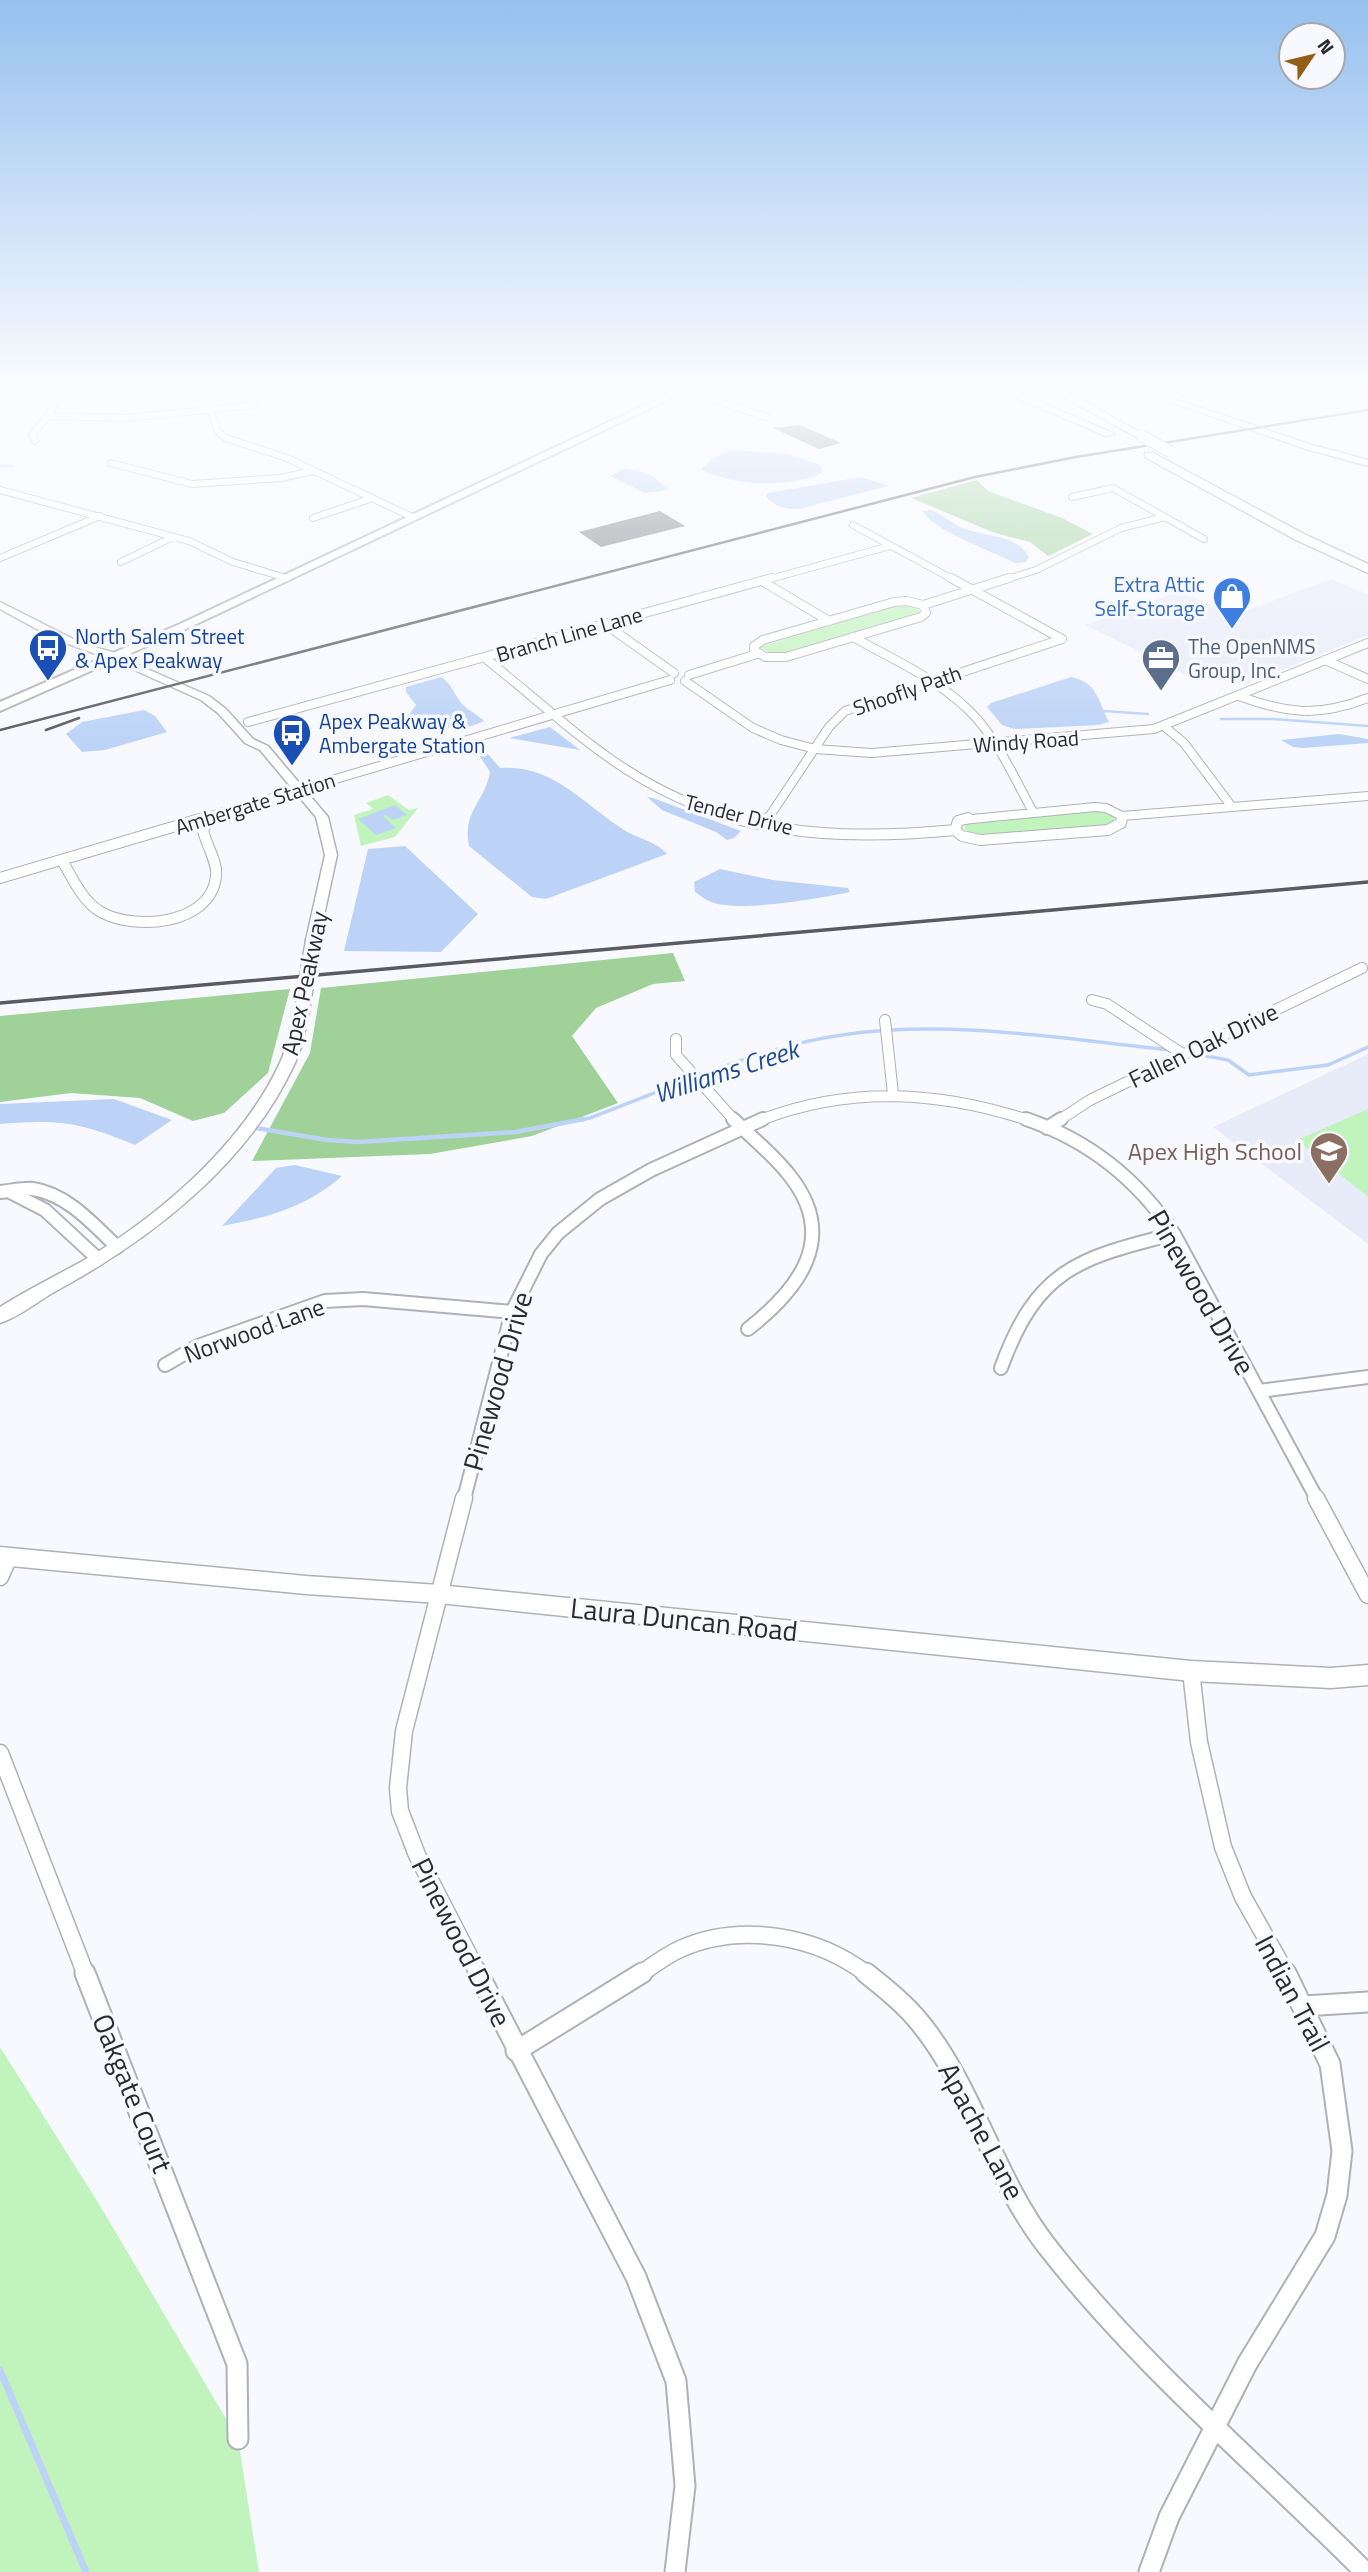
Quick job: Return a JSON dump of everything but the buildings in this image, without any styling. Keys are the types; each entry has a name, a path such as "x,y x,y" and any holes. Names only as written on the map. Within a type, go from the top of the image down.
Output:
{"highway":[{"path":"1247,508 1368,569"},
{"path":"1319,531 1368,556"}],"main road":[{"path":"0,707 114,658 431,508"},
{"name":"Apex Peakway","path":"0,605 48,631 205,698 222,711 249,741 264,748 302,789 322,817 331,852 302,1010 290,1056 263,1106 193,1186 117,1247 0,1316"},
{"name":"Apex Peakway","path":"114,658 135,660 188,681 218,698 248,722 261,737 264,748"},
{"name":"Laura Duncan Road","path":"5,1557 306,1585 439,1594 1191,1671 1331,1678 1368,1675"}],"street":[{"path":"69,508 198,544 233,562 286,578"},
{"path":"313,518 343,508"},
{"path":"391,508 412,517"},
{"path":"1149,508 1204,540"},
{"path":"0,558 100,516"},
{"path":"757,654 754,650 757,643 894,602 907,601 923,605 972,590 1036,570 1129,525 1165,517"},
{"path":"853,525 972,590"},
{"path":"121,562 173,537"},
{"name":"Branch Line Lane","path":"248,722 890,545"},
{"path":"762,581 829,621"},
{"name":"Shoofly Path","path":"764,824 832,722 845,711 1062,639 972,590"},
{"path":"606,624 672,676 687,678 757,654 776,659 786,657 921,617 926,612 923,605"},
{"path":"853,637 929,682 969,710 993,743 1032,812"},
{"name":"Windy Road","path":"687,678 753,728 782,740 815,749 872,753 1128,733 1164,726 1368,643"},
{"name":"Tender Drive","path":"485,658 621,767 647,784 695,806 764,824 847,834 904,834 955,830 962,836 980,840 1096,831 1118,826 1122,816"},
{"path":"1325,660 1368,679"},
{"name":"Ambergate Station","path":"0,878 555,714 672,676"},
{"path":"1239,696 1260,705 1318,713 1332,712 1368,698"},
{"path":"1164,726 1184,743 1232,807"},
{"name":"Tender Drive","path":"955,830 958,821 968,818 1032,812 1095,807 1106,808 1122,816 1368,796"},
{"path":"62,860 100,912 135,922 169,921 201,903 214,886 215,869 203,835 203,830 212,817"},
{"name":"Fallen Oak Drive","path":"1047,1128 1090,1100 1362,968"},
{"path":"1092,1000 1107,1004 1184,1055"},
{"path":"885,1020 893,1094"},
{"path":"676,1039 676,1055 795,1182 804,1197 812,1233 808,1262 796,1285 776,1309 748,1329"},
{"name":"Pinewood Drive","path":"674,2572 685,2486 676,2381 636,2277 516,2051 417,1855 400,1811 398,1788 404,1731 512,1312 522,1285 542,1251 574,1216 611,1190 742,1127 780,1112 824,1101 893,1094 974,1104 1047,1128 1090,1150 1124,1175 1153,1204 1174,1234 1368,1595"},
{"path":"5,1192 30,1189 62,1200 117,1247"},
{"path":"5,1192 45,1210 98,1259"},
{"path":"1001,1368 1010,1336 1021,1317 1035,1298 1069,1269 1107,1251 1174,1234"},
{"name":"Norwood Lane","path":"165,1365 198,1346 326,1301 363,1299 512,1312"},
{"path":"1259,1391 1368,1377"},
{"path":"0,1577 5,1557"},
{"name":"Indian Trail","path":"1149,2572 1169,2517 1247,2364 1325,2236 1337,2195 1342,2151 1330,2064 1304,2006 1243,1896 1223,1847 1199,1742 1191,1671"},
{"name":"Oakgate Court","path":"0,1753 237,2364 238,2439"},
{"name":"Apache Lane","path":"516,2051 682,1949 719,1937 771,1934 822,1949 855,1964 889,1989 918,2020 942,2055 988,2148 1043,2240 1106,2318 1365,2572"},
{"path":"1304,2006 1368,2002"}],"shaded area":[{"name":"Extra Attic Self-Storage","path":"1331,579 1368,594 1368,635 1245,685 1207,667 1187,675 1085,625 1180,591 1234,615"},
{"name":"Apex High School","path":"1368,1054 1368,1244 1213,1127"}],"green space":[{"path":"935,508 1035,508 1093,534 1048,556 1030,542 995,533"},
{"path":"911,604 920,612 787,655 774,656 760,647 893,605"},
{"path":"388,795 409,810 418,808 395,837 361,846 354,815 373,809 366,803"},
{"path":"1103,811 1114,816 1114,823 1105,827 984,837 969,834 964,827 968,821"},
{"path":"673,953 685,981 653,984 596,1008 572,1036 618,1103 532,1136 430,1154 252,1161 310,1053 321,988"},
{"path":"290,989 268,1073 224,1113 193,1121 140,1098 71,1093 0,1102 0,1016"},
{"path":"1368,1109 1368,1197 1297,1140"},
{"path":"0,2047 99,2204 238,2439 259,2572 0,2572"}],"water":[{"path":"931,510 965,529 1010,541 1024,550 1029,558 1025,562 1015,563 964,540 938,526 923,511"},
{"path":"441,677 462,704 484,721 472,726 454,728 412,720 408,716 416,705 406,692 406,687"},
{"path":"1071,677 1080,679 1092,688 1109,722 1098,725 1014,729 1002,725 987,707 991,703"},
{"path":"144,710 155,716 167,732 105,750 82,752 66,734 82,722"},
{"path":"550,727 580,750 509,738"},
{"path":"1339,734 1368,739 1368,743 1303,748 1293,747 1281,740"},
{"path":"477,752 487,753 500,768 536,772 566,787 624,830 658,846 667,854 546,899 532,897 469,846 471,815 484,791 490,772"},
{"path":"647,797 741,831 734,838 727,840 716,832 662,810"},
{"path":"395,805 407,815 393,820 383,816 396,828 376,835 358,819"},
{"path":"405,846 478,914 441,952 344,951 368,849"},
{"path":"720,869 773,880 848,888 850,892 778,904 721,905 695,892 694,882"},
{"path":"114,1099 172,1120 135,1145 99,1131 69,1124 0,1124 0,1104"},
{"path":"295,1165 342,1176 315,1196 286,1210 222,1226 276,1168"}],"waterway":[{"path":"1104,711 1148,714"},
{"path":"1221,719 1273,719 1368,726"},
{"name":"Williams Creek","path":"574,1121 590,1118 747,1058 842,1035 924,1029 965,1030 1171,1050"},
{"name":"Williams Creek","path":"1190,1053 1228,1060 1249,1075 1328,1065 1368,1047"},
{"name":"Williams Creek","path":"250,1127 327,1140 357,1142 516,1132 584,1119"},
{"path":"0,2370 86,2572"}],"railway":[{"path":"0,730 855,508"},
{"path":"46,730 79,718"},
{"path":"0,1003 1368,882"}],"place":[{"name":"Extra Attic Self-Storage","path":"1232,630"},
{"name":"North Salem Street & Apex Peakway","path":"48,682"},
{"name":"The OpenNMS Group, Inc.","path":"1161,692"},
{"name":"Apex Peakway & Ambergate Station","path":"292,767"},
{"name":"Apex High School","path":"1329,1185"}]}
